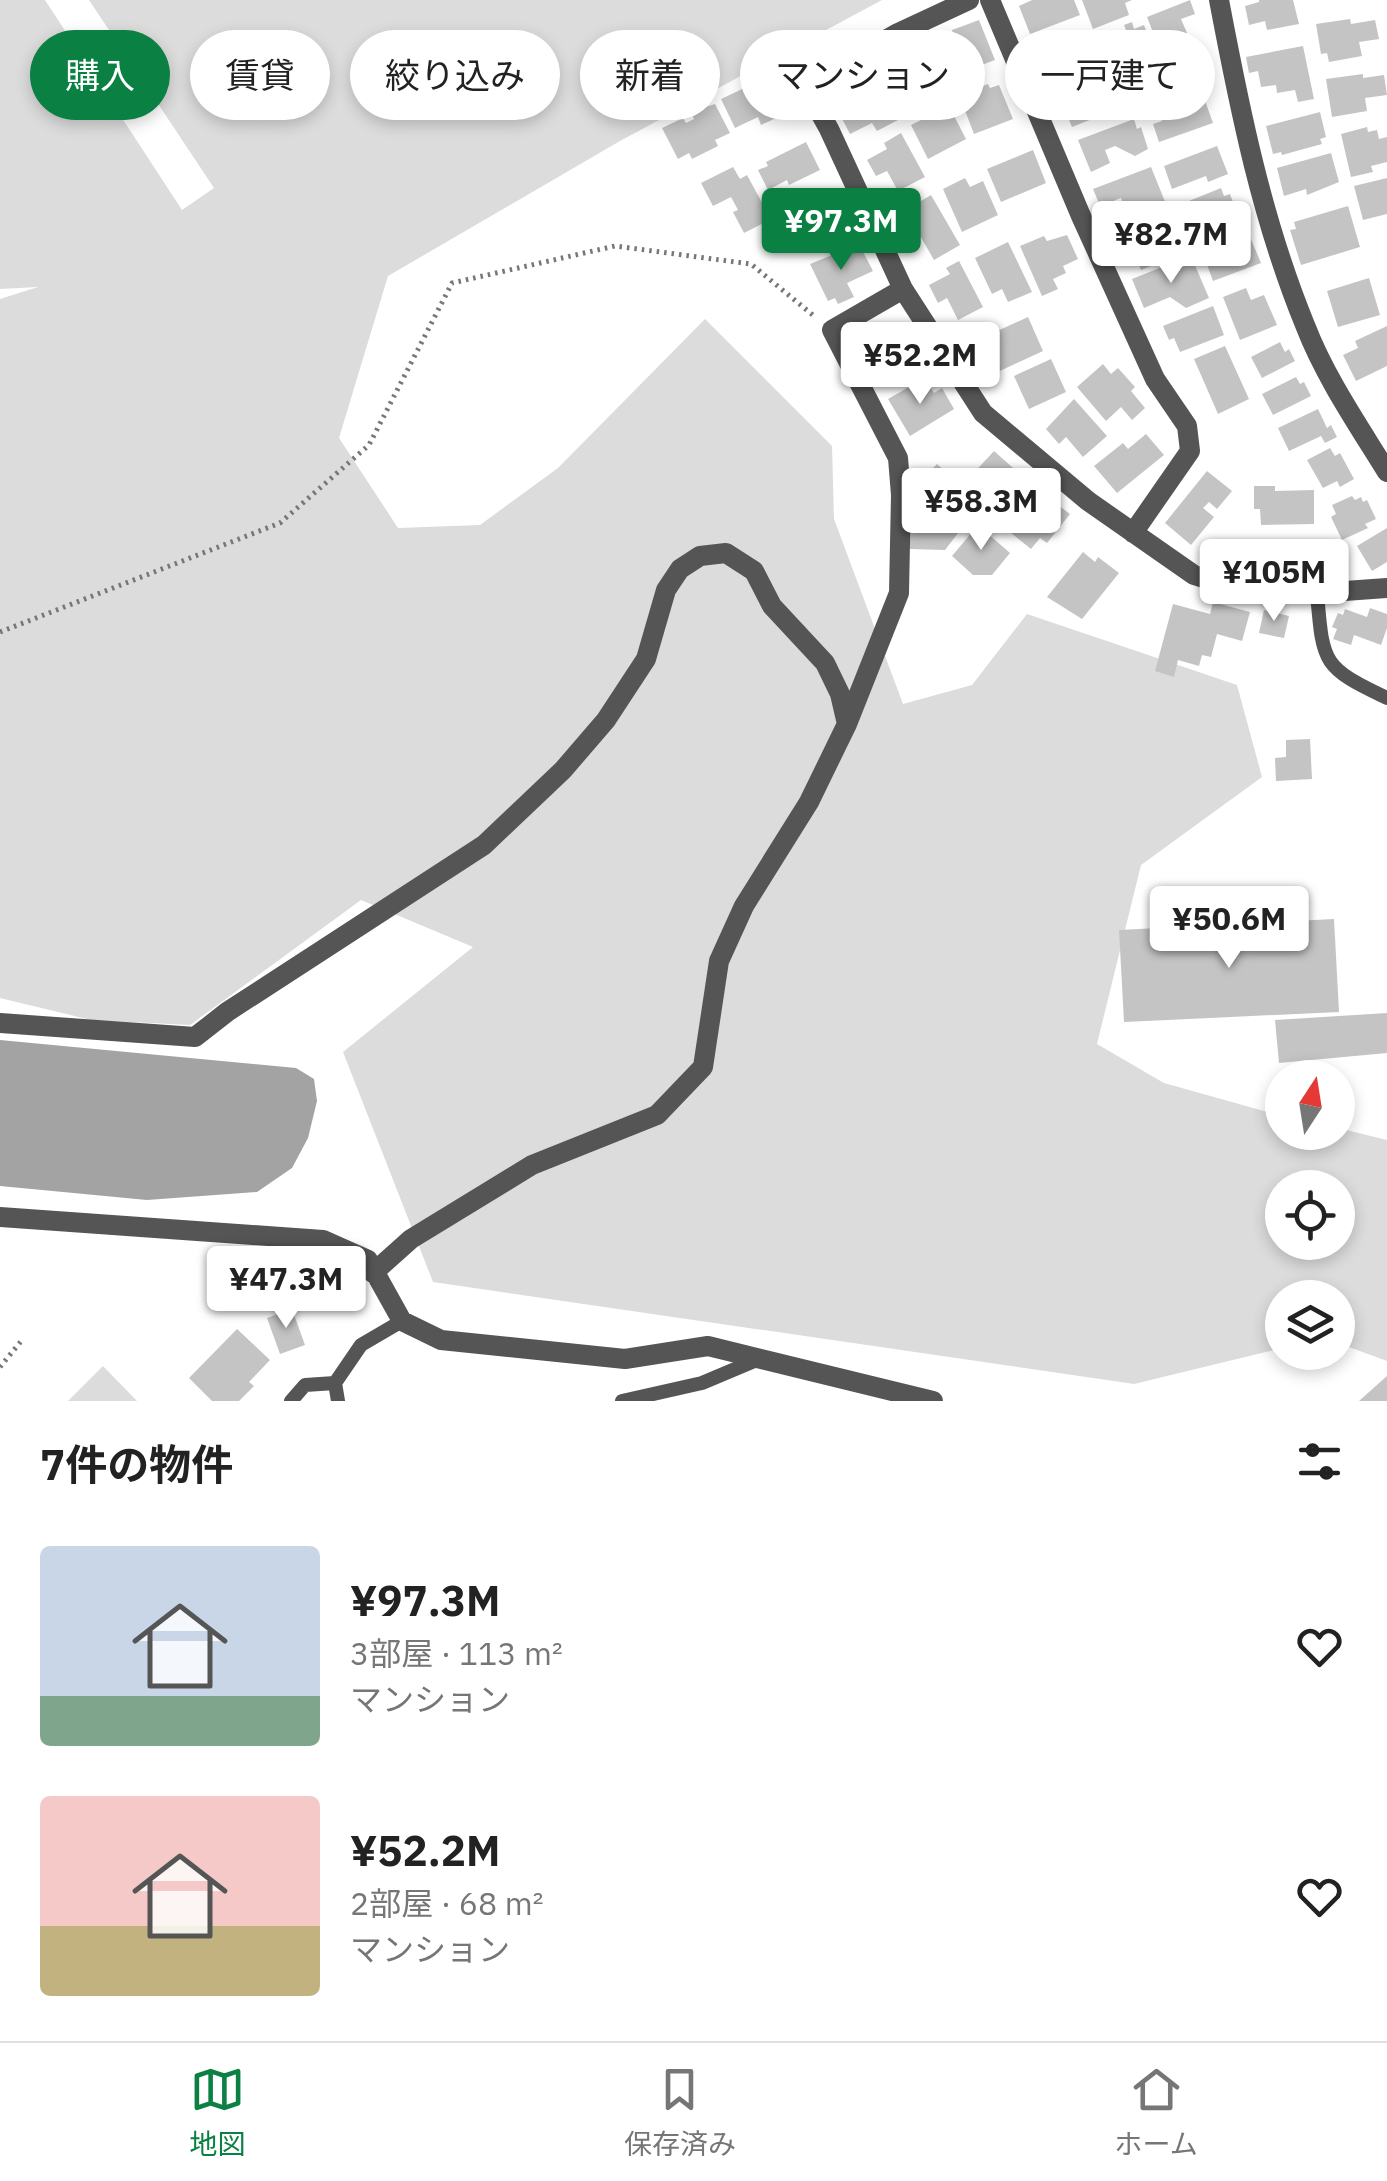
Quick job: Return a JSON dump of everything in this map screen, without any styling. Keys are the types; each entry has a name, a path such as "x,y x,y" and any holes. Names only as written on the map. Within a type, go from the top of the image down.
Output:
{"street":[{"path":"969,0 898,32 806,86 903,289 983,413 1088,500 1194,575 1242,590 1317,593 1387,588"},
{"path":"990,0 1080,216 1155,379 1187,426 1190,450 1133,533"},
{"path":"1219,0 1265,216 1306,328 1344,402 1387,472"},
{"path":"373,1273 411,1239 532,1165 656,1115 703,1066 719,961 744,906 809,802 847,724 898,593 898,458 832,330 903,289"},
{"path":"0,1022 195,1036 470,855 563,770 606,720 646,660 666,590 680,569 700,556 726,553 754,570 772,606 825,664 840,694 847,724"},
{"path":"0,1217 323,1240 368,1260 402,1321 442,1340 626,1359 708,1346 933,1401"}],"lane":[{"path":"1317,593 1322,648 1341,676 1387,698"},
{"path":"338,1401 335,1383 361,1345 402,1321"},
{"path":"622,1401 702,1383 760,1359"},
{"path":"291,1401 305,1385 335,1383"}],"path":[{"path":"0,632 280,523 369,446 452,283 614,246 752,264 832,330"},
{"path":"0,1368 22,1340"}],"shaded area":[{"path":"0,0 45,0 65,30 30,30 30,120 123,120 182,210 214,188 169,120 170,30 109,30 89,0 882,0 826,30 740,30 740,76 720,87 720,30 580,30 580,120 659,120 388,276 339,438 398,528 480,525 558,468 705,319 832,446 834,519 903,704 972,685 1027,614 1237,685 1262,777 1141,865 1097,1044 1164,1083 1265,1111 1265,1150 1355,1150 1355,1132 1387,1140 1387,1361 1355,1349 1355,1280 1265,1280 1265,1352 1134,1384 433,1282 343,1052 473,947 361,900 190,1025 91,1020 0,998 0,299 38,287 0,289"},
{"path":"0,1040 296,1068 314,1079 317,1101 308,1138 292,1168 257,1192 147,1200 0,1186"},
{"path":"103,1366 137,1401 68,1401"}],"building":[{"path":"1032,0 1074,0 1080,15 1041,30 1028,30 1019,6"},
{"path":"1082,0 1132,0 1125,3 1129,15 1093,29"},
{"path":"1190,0 1195,14 1181,19 1186,30 1152,30 1147,17"},
{"path":"1259,0 1293,0 1299,24 1267,30 1265,21 1249,25 1245,6"},
{"path":"1350,19 1351,24 1375,20 1379,39 1359,42 1362,56 1329,62 1327,53 1321,54 1316,24"},
{"path":"979,20 983,30 952,30"},
{"path":"1132,22 1134,29 1144,25 1146,30 1126,30 1124,25"},
{"path":"985,35 995,60 985,64"},
{"path":"1303,46 1314,99 1298,102 1295,90 1277,93 1276,85 1261,87 1258,71 1249,73 1246,57"},
{"path":"1363,74 1363,78 1384,75 1387,95 1365,98 1367,111 1332,117 1326,79"},
{"path":"985,85 999,85 1005,100 1005,120 1010,120 974,134 969,120 985,120"},
{"path":"740,90 740,120 752,120 735,128 721,99"},
{"path":"1320,112 1326,137 1320,139 1322,144 1273,154 1266,126"},
{"path":"720,114 730,133 715,140 718,146 692,159 689,153 678,159 662,128 679,120 686,123 720,120"},
{"path":"843,120 898,120 877,131 872,123 850,134"},
{"path":"921,120 956,120 966,139 928,159 911,125"},
{"path":"1069,120 1090,120 1072,127"},
{"path":"1134,120 1137,129 1141,127 1148,149 1135,156 1115,146 1105,150 1110,163 1091,172 1078,140"},
{"path":"1213,123 1159,142 1153,124"},
{"path":"1367,127 1368,132 1377,130 1379,139 1387,137 1387,162 1371,166 1373,172 1351,177 1341,134"},
{"path":"901,133 925,177 898,191 887,171 876,176 867,160 887,149 884,143"},
{"path":"806,142 820,170 768,190 758,170"},
{"path":"1217,146 1228,174 1208,182 1206,176 1172,189 1164,166"},
{"path":"1033,150 1046,183 1001,202 987,169"},
{"path":"1331,153 1339,182 1307,195 1306,189 1284,196 1277,168"},
{"path":"733,167 740,179 747,175 771,219 744,233 733,212 738,210 731,197 713,206 701,183"},
{"path":"1151,167 1166,204 1129,218 1121,198 1100,206 1093,189"},
{"path":"965,178 970,187 983,181 998,215 962,232 943,189"},
{"path":"1387,178 1387,214 1363,220 1354,186"},
{"path":"1221,188 1224,196 1230,194 1234,205 1229,207 1235,223 1197,237 1184,203"},
{"path":"931,195 960,245 934,260 918,232 909,237 899,219"},
{"path":"822,204 827,214 840,208 851,229 807,251 800,237 793,240 784,222"},
{"path":"1348,206 1360,247 1301,265 1290,230 1296,229 1294,222"},
{"path":"1172,213 1187,247 1141,270 1126,232"},
{"path":"1067,235 1078,259 1063,266 1066,273 1053,279 1058,289 1042,296 1020,246 1044,236 1047,241"},
{"path":"1250,237 1261,263 1213,281 1203,254"},
{"path":"1008,242 1032,292 1008,302 1002,289 992,294 975,258"},
{"path":"859,244 873,271 847,283 854,297 838,304 835,298 828,301 810,264"},
{"path":"959,261 983,307 958,320 947,298 938,303 929,285 950,274 946,268"},
{"path":"1177,261 1180,268 1194,263 1209,298 1186,308 1170,297 1144,308 1132,279"},
{"path":"1369,278 1380,315 1338,327 1327,291"},
{"path":"1246,288 1251,300 1264,295 1277,325 1240,340 1223,297"},
{"path":"1213,306 1224,335 1180,352 1163,326"},
{"path":"1028,317 1043,351 987,377 971,343"},
{"path":"1387,326 1387,366 1356,381 1343,355 1358,348 1355,341"},
{"path":"894,330 914,363 883,382 864,349"},
{"path":"1280,342 1295,361 1262,378 1251,357"},
{"path":"1225,346 1249,399 1218,414 1194,359"},
{"path":"1051,359 1066,392 1029,409 1014,376"},
{"path":"1103,364 1111,374 1118,368 1135,387 1131,391 1145,408 1132,420 1121,407 1106,421 1077,387"},
{"path":"1296,377 1300,384 1304,382 1311,396 1273,415 1262,394"},
{"path":"916,383 921,392 930,387 934,393 942,388 954,409 910,436 888,399"},
{"path":"1074,399 1107,436 1083,457 1066,437 1059,444 1046,429"},
{"path":"1318,409 1327,428 1331,425 1337,437 1325,443 1321,436 1289,451 1278,428"},
{"path":"1146,434 1164,455 1117,493 1094,466 1123,443 1128,449"},
{"path":"1330,448 1335,456 1340,453 1354,479 1340,487 1337,481 1323,488 1307,460"},
{"path":"994,451 1021,475 995,503 968,479"},
{"path":"937,464 972,496 967,502 970,505 954,523 923,493 933,483 925,476"},
{"path":"1207,471 1232,491 1217,509 1209,502 1203,508 1214,517 1191,545 1165,523"},
{"path":"1032,485 1070,514 1047,543 1040,538 1031,549 995,520 1022,486 1028,490"},
{"path":"1254,486 1275,486 1275,491 1314,490 1314,524 1261,525 1260,509 1254,509"},
{"path":"1352,496 1355,500 1367,500 1376,519 1365,524 1368,528 1342,540 1331,517 1336,514 1332,505"},
{"path":"909,513 937,513 936,526 943,527 945,522 958,533 945,550 910,549"},
{"path":"978,525 1010,553 992,575 973,575 952,556"},
{"path":"1387,528 1387,562 1372,571 1357,546"},
{"path":"1083,552 1095,562 1098,557 1119,573 1082,619 1047,597"},
{"path":"1213,602 1250,612 1242,641 1217,634 1211,657 1202,655 1199,666 1178,660 1174,677 1155,671 1173,604 1210,614"},
{"path":"1370,608 1387,614 1381,645 1354,635 1351,645 1333,639 1337,629 1332,627 1338,613 1343,615 1345,609 1367,617"},
{"path":"1264,610 1289,616 1284,638 1259,633"},
{"path":"1310,739 1312,779 1276,781 1275,758 1286,757 1286,740"},
{"path":"1334,919 1339,1012 1124,1022 1119,930"},
{"path":"1387,1013 1387,1053 1279,1060 1275,1020"},
{"path":"292,1309 305,1345 280,1354 267,1318"},
{"path":"237,1329 270,1360 249,1382 254,1386 239,1401 212,1401 189,1378"},
{"path":"1387,1376 1387,1401 1359,1401"}]}
